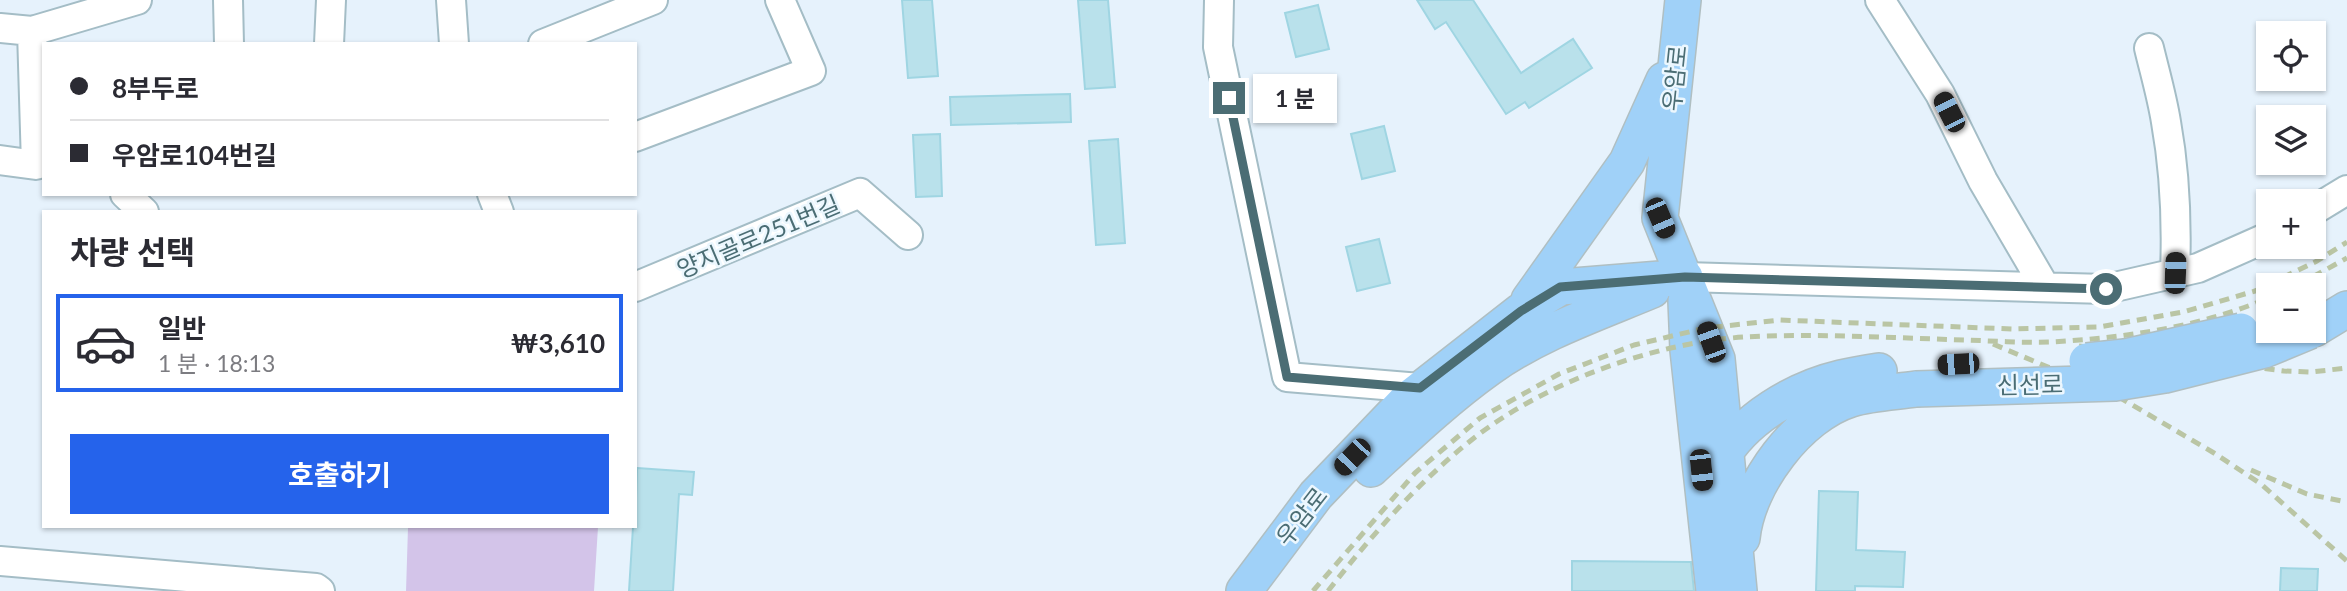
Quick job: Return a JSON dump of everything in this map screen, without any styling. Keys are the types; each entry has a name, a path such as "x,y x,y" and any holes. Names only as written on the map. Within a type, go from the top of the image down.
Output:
{"main road":[{"name":"우암로","path":"1683,0 1660,218 1685,277"},
{"path":"1521,311 1627,162 1677,51"},
{"name":"우암로","path":"1244,591 1316,495 1420,388 1521,311 1560,287 1685,277"},
{"name":"우암로","path":"1269,591 1339,499 1431,413 1490,367 1545,335 1685,277"},
{"path":"1685,277 1717,359 1727,448 1731,519 1730,590"},
{"path":"1685,277 1688,350 1703,493 1730,590"},
{"path":"2326,300 2347,290"},
{"name":"신선로","path":"2326,322 2347,309"},
{"name":"신선로","path":"1730,590 1743,526 1754,495 1779,454 1803,429 1825,412 1850,399 1913,377 2125,357 2256,327"},
{"name":"신선로","path":"1703,493 1727,448 1743,429 1768,411 1839,378 1913,377 2115,383 2152,377 2264,350 2281,343"}],"street":[{"path":"0,28 32,31 72,9 137,0"},
{"path":"228,0 229,42"},
{"path":"328,42 331,0"},
{"path":"451,0 454,42"},
{"path":"548,42 653,0"},
{"path":"637,136 811,71 780,0"},
{"path":"1219,0 1218,47 1287,377 1420,388"},
{"path":"1880,0 1940,94 1983,181 2045,287"},
{"path":"0,160 36,165 40,156 32,31"},
{"path":"2149,48 2166,122 2176,201 2175,273"},
{"path":"2326,203 2347,190"},
{"name":"양지골로251번길","path":"637,286 860,193 908,235"},
{"path":"127,196 143,210"},
{"path":"1685,277 2106,289 2198,268 2256,242"},
{"path":"0,561 316,588 320,591"}],"shaded area":[{"path":"408,528 598,528 594,591 406,591"}],"building":[{"path":"902,0 932,0 938,76 908,78"},
{"path":"1078,0 1108,0 1115,87 1085,89"},
{"path":"1417,0 1473,0 1521,73 1573,39 1592,68 1529,108 1525,102 1506,114 1446,22 1435,29"},
{"path":"1318,5 1329,49 1296,57 1285,13"},
{"path":"1070,94 1071,122 951,125 950,97"},
{"path":"1384,126 1395,171 1362,179 1351,134"},
{"path":"940,134 942,196 916,197 913,135"},
{"path":"1118,139 1125,243 1096,245 1089,141"},
{"path":"1379,239 1390,283 1357,291 1346,247"},
{"path":"637,468 694,472 692,495 679,494 673,591 629,591 633,528 637,528"},
{"path":"1819,491 1858,492 1856,550 1905,552 1903,587 1855,586 1855,591 1816,591"},
{"path":"1572,561 1691,562 1694,591 1572,591"},
{"path":"2281,568 2318,569 2317,591 2280,591"}],"railway":[{"path":"1313,591 1415,473 1480,418 1559,374 1634,345 1706,328 1780,320 2012,329 2099,327 2183,312 2255,291 2317,261 2347,242"},
{"path":"2320,273 2347,258"},
{"path":"1328,591 1397,510 1474,438 1534,399 1567,383 1638,357 1674,347 1744,337 1855,336 2030,342 2079,340 2189,324 2256,303"},
{"path":"1993,344 2117,396 2214,453 2261,484 2347,561"},
{"path":"2079,346 2284,371 2311,372 2347,368"},
{"path":"2251,470 2307,494 2347,502"}],"route":[{"path":"1229,98 1287,377 1420,388 1521,311 1560,287 1685,277 2106,289"}]}
